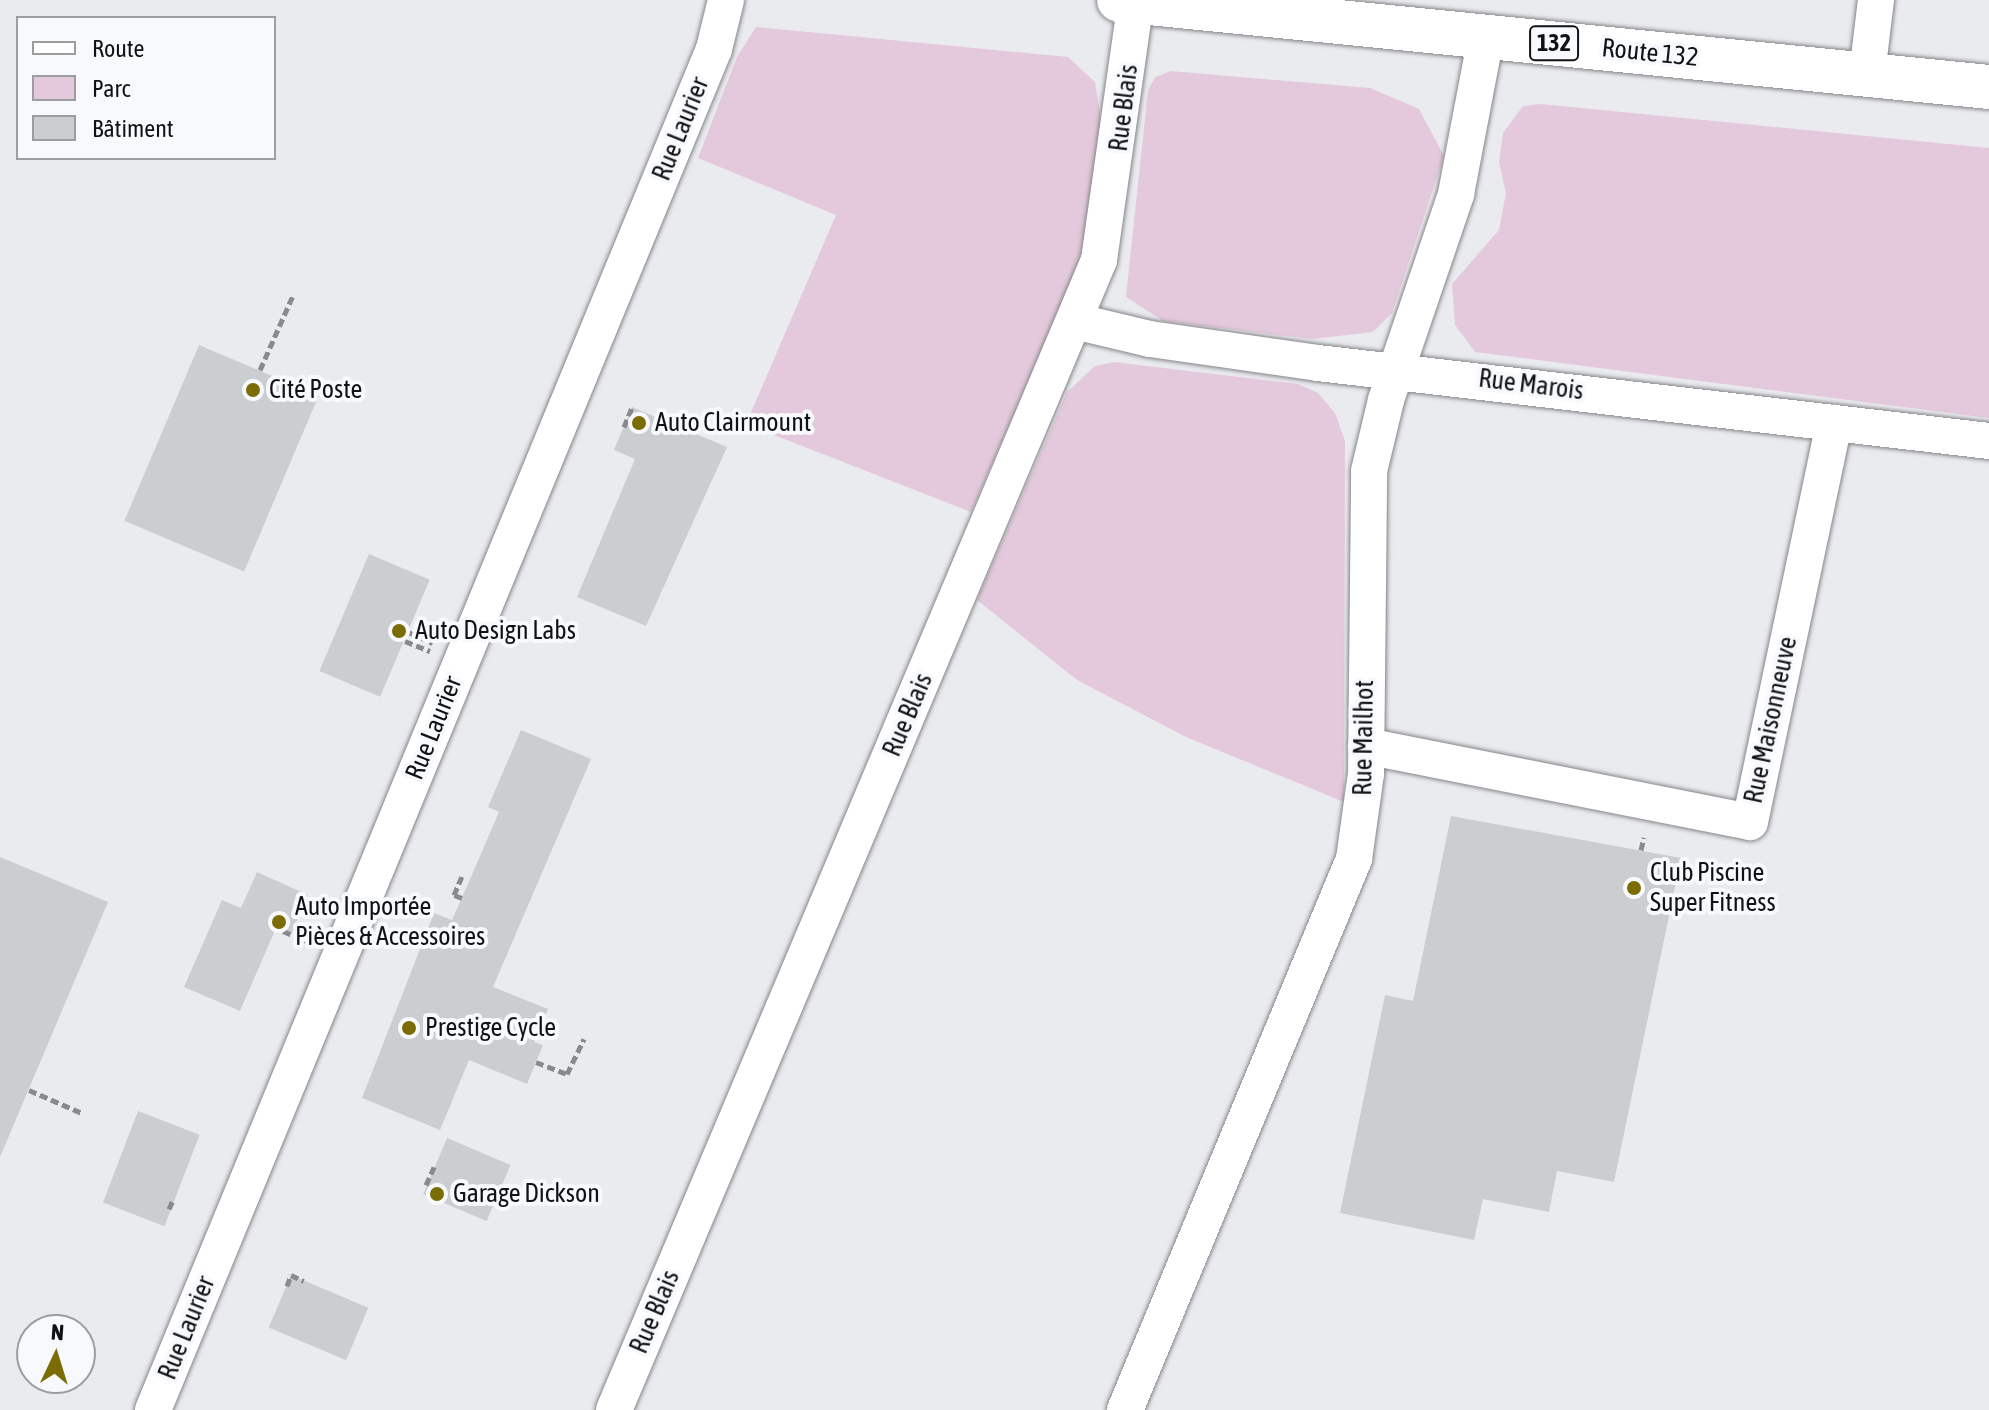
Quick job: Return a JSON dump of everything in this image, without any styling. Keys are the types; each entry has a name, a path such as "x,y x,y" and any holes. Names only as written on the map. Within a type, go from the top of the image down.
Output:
{"highway":[{"name":"Route 132","path":"1130,1 1989,87"}],"street":[{"name":"Rue Laurier","path":"153,1410 714,49 726,0"},
{"path":"1867,74 1876,0"},
{"name":"Rue Blais","path":"614,1410 1099,260 1111,208 1130,1"},
{"name":"Rue Mailhot","path":"1125,1410 1347,884 1360,830 1366,746 1366,515 1376,435 1464,165 1486,36"},
{"name":"Rue Marois","path":"1074,321 1150,339 1989,441"},
{"name":"Rue Maisonneuve","path":"1366,746 1750,822 1834,423"}],"path":[{"path":"260,370 294,293"},
{"path":"624,427 632,407"},
{"path":"1641,850 1645,833"},
{"path":"462,898 454,895 463,874"},
{"path":"536,1062 567,1074 584,1039"},
{"path":"29,1090 82,1113"},
{"path":"426,1185 434,1167"},
{"path":"169,1209 174,1198"},
{"path":"287,1286 291,1275 304,1281"}],"green space":[{"path":"756,27 1068,57 1095,82 1103,131 1091,237 971,512 746,424 836,215 698,158 737,57"},
{"path":"1171,71 1370,88 1419,109 1444,156 1392,313 1373,332 1312,339 1163,321 1126,297 1148,90 1155,77"},
{"path":"1541,104 1989,148 1989,418 1475,352 1455,325 1452,284 1499,230 1506,193 1499,162 1503,133 1523,106"},
{"path":"1114,362 1298,384 1318,393 1335,413 1345,441 1344,802 1186,737 1077,680 977,600 1067,392 1095,366"}],"building":[{"path":"199,345 319,396 244,572 124,521"},
{"path":"632,407 727,447 646,626 577,597 635,459 614,450"},
{"path":"369,554 430,580 380,697 319,671"},
{"path":"521,730 591,759 493,987 548,1009 534,1042 543,1045 527,1084 469,1060 440,1130 362,1098 434,913 452,920 471,877 499,812 488,807"},
{"path":"1451,816 1681,858 1614,1182 1557,1171 1549,1212 1483,1199 1474,1240 1340,1213 1385,995 1413,1001"},
{"path":"0,857 108,902 0,1157"},
{"path":"257,872 308,895 291,935 276,928 240,1011 184,987 222,900 241,908"},
{"path":"138,1111 200,1135 164,1226 103,1202"},
{"path":"447,1138 511,1165 487,1221 423,1194"},
{"path":"291,1275 368,1308 346,1360 269,1327"}],"place":[{"name":"Cité Poste","path":"253,390"},
{"name":"Auto Clairmount","path":"639,423"},
{"name":"Auto Design Labs","path":"399,631"},
{"name":"Club Piscine Super Fitness","path":"1634,888"},
{"name":"Auto Importée Pièces & Accessoires","path":"279,922"},
{"name":"Prestige Cycle","path":"409,1028"},
{"name":"Garage Dickson","path":"437,1194"}]}
